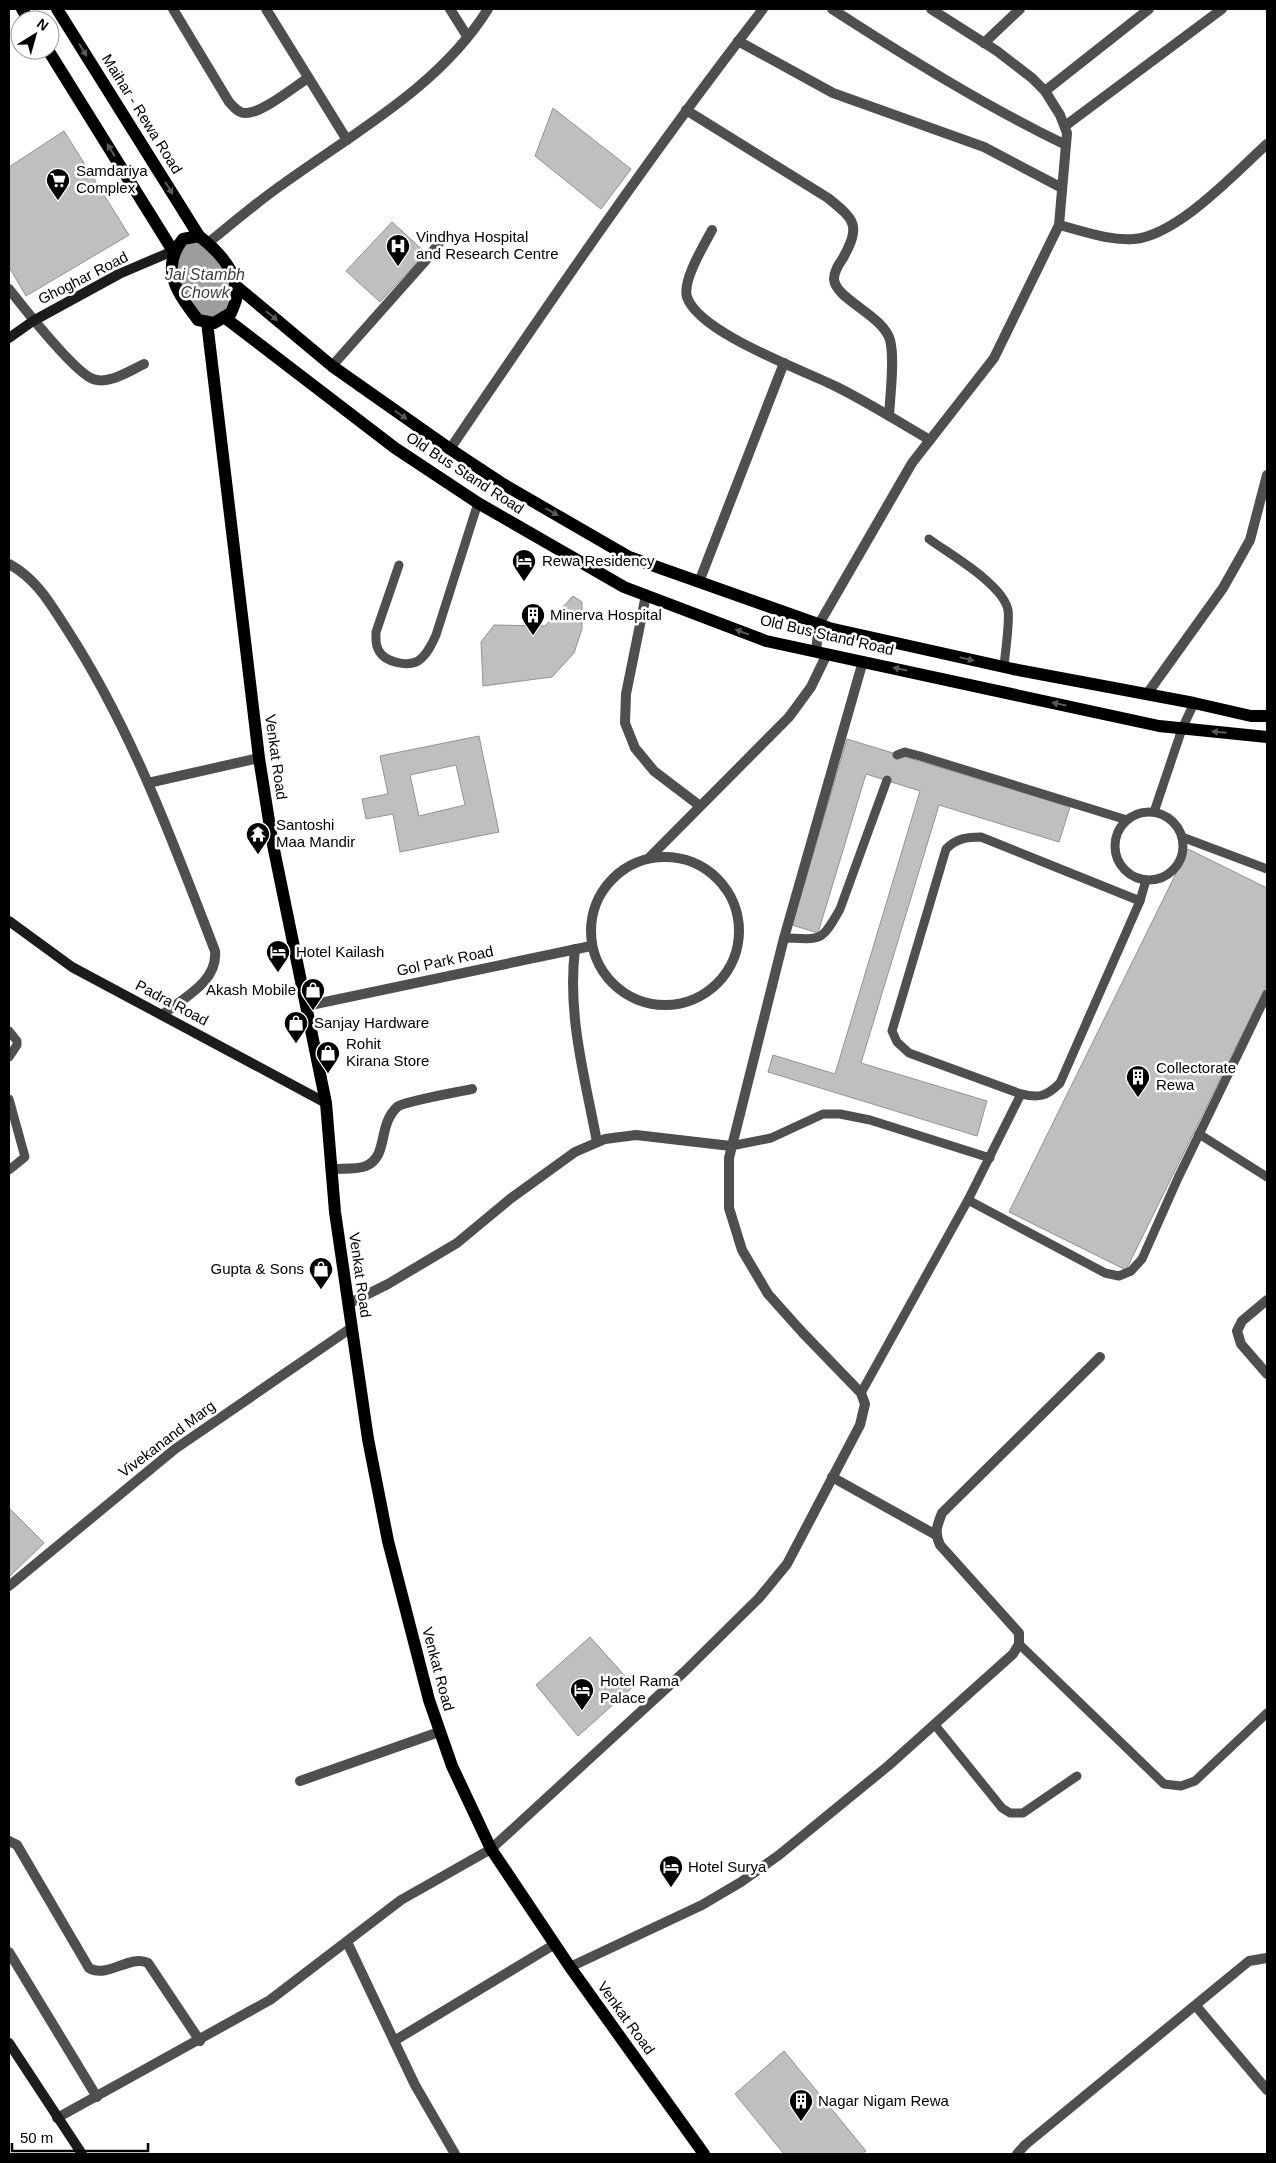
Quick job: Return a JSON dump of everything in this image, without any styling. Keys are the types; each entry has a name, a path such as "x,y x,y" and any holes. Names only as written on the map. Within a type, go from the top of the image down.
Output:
{"main road":[{"name":"Maihar - Rewa Road","path":"57,9 204,240"},
{"path":"54,60 173,251"},
{"path":"183,239 204,240 215,248 232,272 237,295 231,314 214,323 198,320 180,296 171,271 173,251 183,239"},
{"name":"Old Bus Stand Road","path":"235,285 332,366 450,449 503,484 629,557 819,624 1004,667 1194,703 1251,716 1267,716"},
{"name":"Old Bus Stand Road","path":"224,317 395,448 478,503 624,587 766,641 1182,729 1267,737"},
{"name":"Venkat Road","path":"208,322 258,758 272,840 326,1103 331,1169 351,1328 368,1439 388,1541 428,1700 452,1766 491,1849 570,1967 704,2154"}],"street":[{"path":"173,9 229,102 237,111 246,113 258,110 308,78"},
{"path":"266,9 347,140"},
{"path":"450,9 467,36"},
{"path":"204,240 382,115 446,62 488,9"},
{"path":"450,449 600,228 763,9"},
{"path":"832,9 907,57 1027,126 1066,145"},
{"path":"649,858 789,717 811,687 822,653 819,624 912,463 994,358 1059,225 1067,133 1045,91 1032,78 984,43 932,9"},
{"path":"984,43 1020,9"},
{"path":"1045,91 1149,9"},
{"path":"1065,126 1222,9"},
{"path":"738,41 833,93 984,147 1062,188"},
{"path":"686,110 828,198 849,215 853,226 852,241 837,267 834,279 839,290 872,316 890,340 889,416"},
{"path":"1059,225 1113,238 1135,239 1156,232 1189,214 1267,144"},
{"path":"712,230 689,278 686,295 693,310 712,325 784,363 837,387 930,440"},
{"path":"332,366 427,259 445,235"},
{"name":"Ghoghar Road","path":"9,338 33,321 119,274 173,251"},
{"path":"9,289 33,321 83,372 94,380 108,380 144,364"},
{"path":"700,582 784,363"},
{"path":"1147,694 1223,588 1246,548 1264,492 1267,474"},
{"path":"9,564 24,572 42,591 92,668 160,808 215,951 216,960 213,971 202,984 162,1015"},
{"path":"646,595 626,694 624,723 635,748 654,771 700,806"},
{"path":"57,2118 200,2041 270,2000 401,1900 491,1849 684,1672 759,1598 787,1564 863,1416 865,1404 861,1393 768,1294 742,1250 729,1208 728,1158 784,938 863,661"},
{"path":"148,783 258,758"},
{"path":"649,858 678,858 706,869 727,890 738,917 738,946 728,973 707,994 679,1005 650,1005 623,994 602,973 591,946 591,916 602,890 622,869 649,858"},
{"name":"Padra Road","path":"9,921 72,967 326,1103"},
{"name":"Gol Park Road","path":"306,1006 591,946"},
{"path":"575,949 572,976 572,1007 597,1142"},
{"path":"331,1169 366,1166 376,1158 382,1147 384,1127 399,1105 472,1089"},
{"path":"348,1304 388,1284 457,1243 510,1199 560,1162 575,1152 597,1142 605,1139 636,1135 731,1146"},
{"path":"1267,1300 1242,1321 1237,1331 1241,1344 1267,1374"},
{"name":"Vivekanand Marg","path":"9,1586 175,1449 351,1328"},
{"path":"570,1967 694,1908 741,1882 779,1855 935,1725 1013,1654 1018,1644 1019,1633 1015,1626 940,1545 936,1535 942,1513 1100,1357"},
{"path":"832,1478 936,1535"},
{"path":"300,1781 439,1732"},
{"path":"9,1841 16,1845 89,1968 98,1971 140,1961 148,1963 200,2041"},
{"path":"347,1942 415,2085 455,2154"},
{"path":"394,2041 555,1944"},
{"path":"9,1952 51,2018 97,2097"},
{"path":"1017,2154 1025,2145 1249,1962 1267,1958"},
{"path":"1196,2006 1267,2090"},
{"path":"9,2043 82,2154"}],"lane":[{"path":"399,565 376,632 376,644 379,652 387,660 405,664 417,662 428,651 436,636 478,503"},
{"path":"929,539 990,584 1002,596 1008,610 1004,667"},
{"path":"1154,812 1182,729 1194,703"},
{"path":"897,755 905,752 920,756 1127,820"},
{"path":"784,938 818,939 824,936 828,930 840,909 887,780"},
{"path":"1154,812 1172,820 1182,837 1182,856 1178,865 1163,878 1146,880 1126,872 1116,855 1116,836 1127,820 1135,814 1154,812"},
{"path":"1140,901 982,837 968,837 954,841 946,849 892,1031 897,1042 909,1053 1021,1094 1037,1098 1048,1095 1060,1083 1140,901 1146,880"},
{"path":"1182,837 1267,869"},
{"path":"968,1200 1105,1273 1119,1276 1131,1271 1142,1259 1199,1134 1267,994"},
{"path":"9,1030 17,1041 17,1045 9,1057"},
{"path":"861,1393 968,1200 1021,1094"},
{"path":"9,1099 25,1157 9,1170"},
{"path":"731,1146 771,1138 823,1114 840,1114 870,1120 990,1158"},
{"path":"1199,1134 1267,1177"},
{"path":"1018,1644 1164,1784 1181,1786 1195,1781 1267,1713"},
{"path":"935,1725 1002,1808 1010,1813 1023,1813 1077,1776"}],"water":[{"name":"Jai Stambh Chowk","path":"199,236 231,272 231,313 198,320 180,296 173,251"}],"building":[{"path":"553,108 631,169 601,209 535,156"},
{"name":"Samdariya Complex","path":"64,131 129,235 26,296 9,267 9,167"},
{"path":"392,222 426,253 380,302 346,271"},
{"name":"Minerva Hospital","path":"573,596 582,602 582,629 574,653 552,677 483,686 481,642 494,625 545,626"},
{"path":"479,736 499,832 400,852 393,814 366,819 362,799 388,794 380,756","holes":["456,765 465,805 419,816 410,775"]},
{"path":"847,739 1070,807 1059,842 939,805 861,1063 987,1101 977,1136 768,1072 773,1055 835,1074 920,791 866,774 818,933 792,925"},
{"name":"Collectorate Rewa","path":"1188,849 1267,888 1267,984 1126,1270 1009,1212"},
{"path":"9,1508 44,1543 9,1577"},
{"name":"Hotel Rama Palace","path":"590,1637 634,1686 578,1736 536,1685"},
{"name":"Nagar Nigam Rewa","path":"784,2051 866,2151 862,2154 784,2154 735,2094"}],"place":[{"name":"Samdariya Complex","path":"58,201"},
{"name":"Vindhya Hospital and Research Centre","path":"398,267"},
{"name":"Rewa Residency","path":"524,582"},
{"name":"Minerva Hospital","path":"533,636"},
{"name":"Santoshi Maa Mandir","path":"258,855"},
{"name":"Hotel Kailash","path":"278,973"},
{"name":"Akash Mobile","path":"313,1011"},
{"name":"Sanjay Hardware","path":"296,1044"},
{"name":"Rohit Kirana Store","path":"328,1074"},
{"name":"Collectorate Rewa","path":"1138,1098"},
{"name":"Gupta & Sons","path":"321,1290"},
{"name":"Hotel Rama Palace","path":"582,1711"},
{"name":"Hotel Surya","path":"671,1888"},
{"name":"Nagar Nigam Rewa","path":"801,2122"}]}
